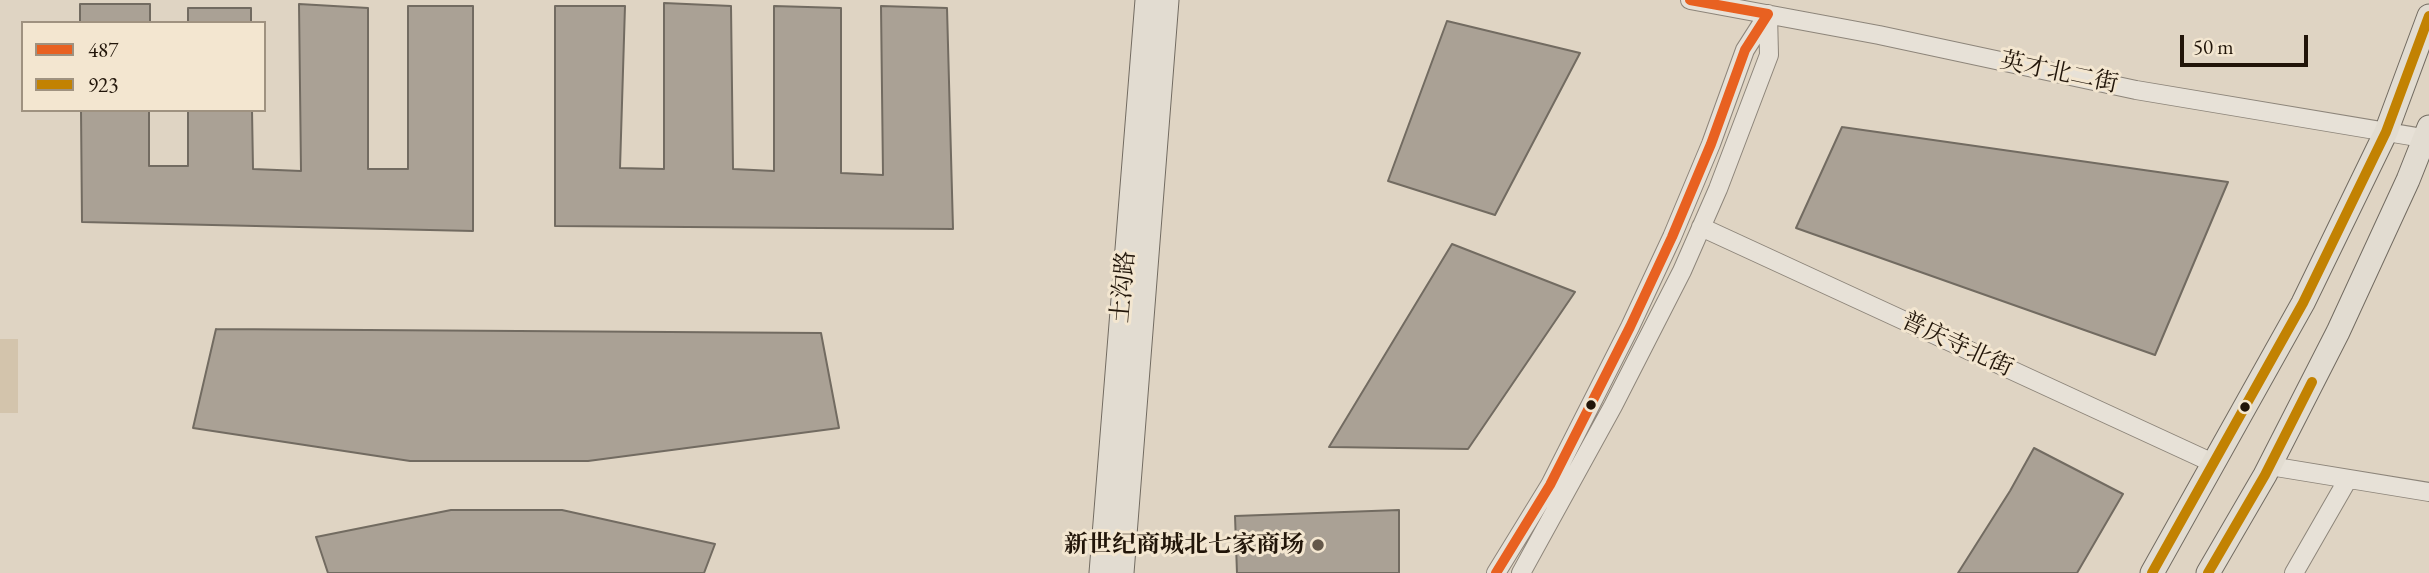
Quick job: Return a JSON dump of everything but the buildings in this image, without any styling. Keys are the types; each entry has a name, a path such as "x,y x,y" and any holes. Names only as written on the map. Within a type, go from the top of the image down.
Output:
{"main road":[{"name":"土沟路","path":"1101,573 1147,0"},
{"name":"土沟路","path":"1122,573 1167,0"},
{"path":"2152,573 2303,303 2386,132 2429,16"},
{"path":"2208,573 2270,466 2338,332 2427,135"}],"street":[{"name":"英才北二街","path":"1690,0 1879,35 2136,90 2386,132 2427,135"},
{"path":"1521,573 1613,406 1682,271 1769,55 1768,14"},
{"path":"1496,573 1550,485 1630,327 1696,179 1745,50 1768,14"},
{"name":"普庆寺北街","path":"1701,227 2213,463"},
{"path":"2270,466 2429,492"},
{"path":"2294,573 2348,479"},
{"path":"2306,573 2310,546"}],"shaded area":[{"path":"0,339 18,339 18,413 0,413"}],"transit line":[{"name":"487","path":"1690,0 1768,14"},
{"name":"487","path":"1496,573 1550,485 1630,327 1711,144 1745,50 1768,14"},
{"name":"923","path":"2152,573 2303,303 2386,132 2429,16"},
{"name":"923","path":"2208,573 2265,475 2312,382"}],"place":[{"name":"新世纪商城北七家商场","path":"1318,545"}]}
